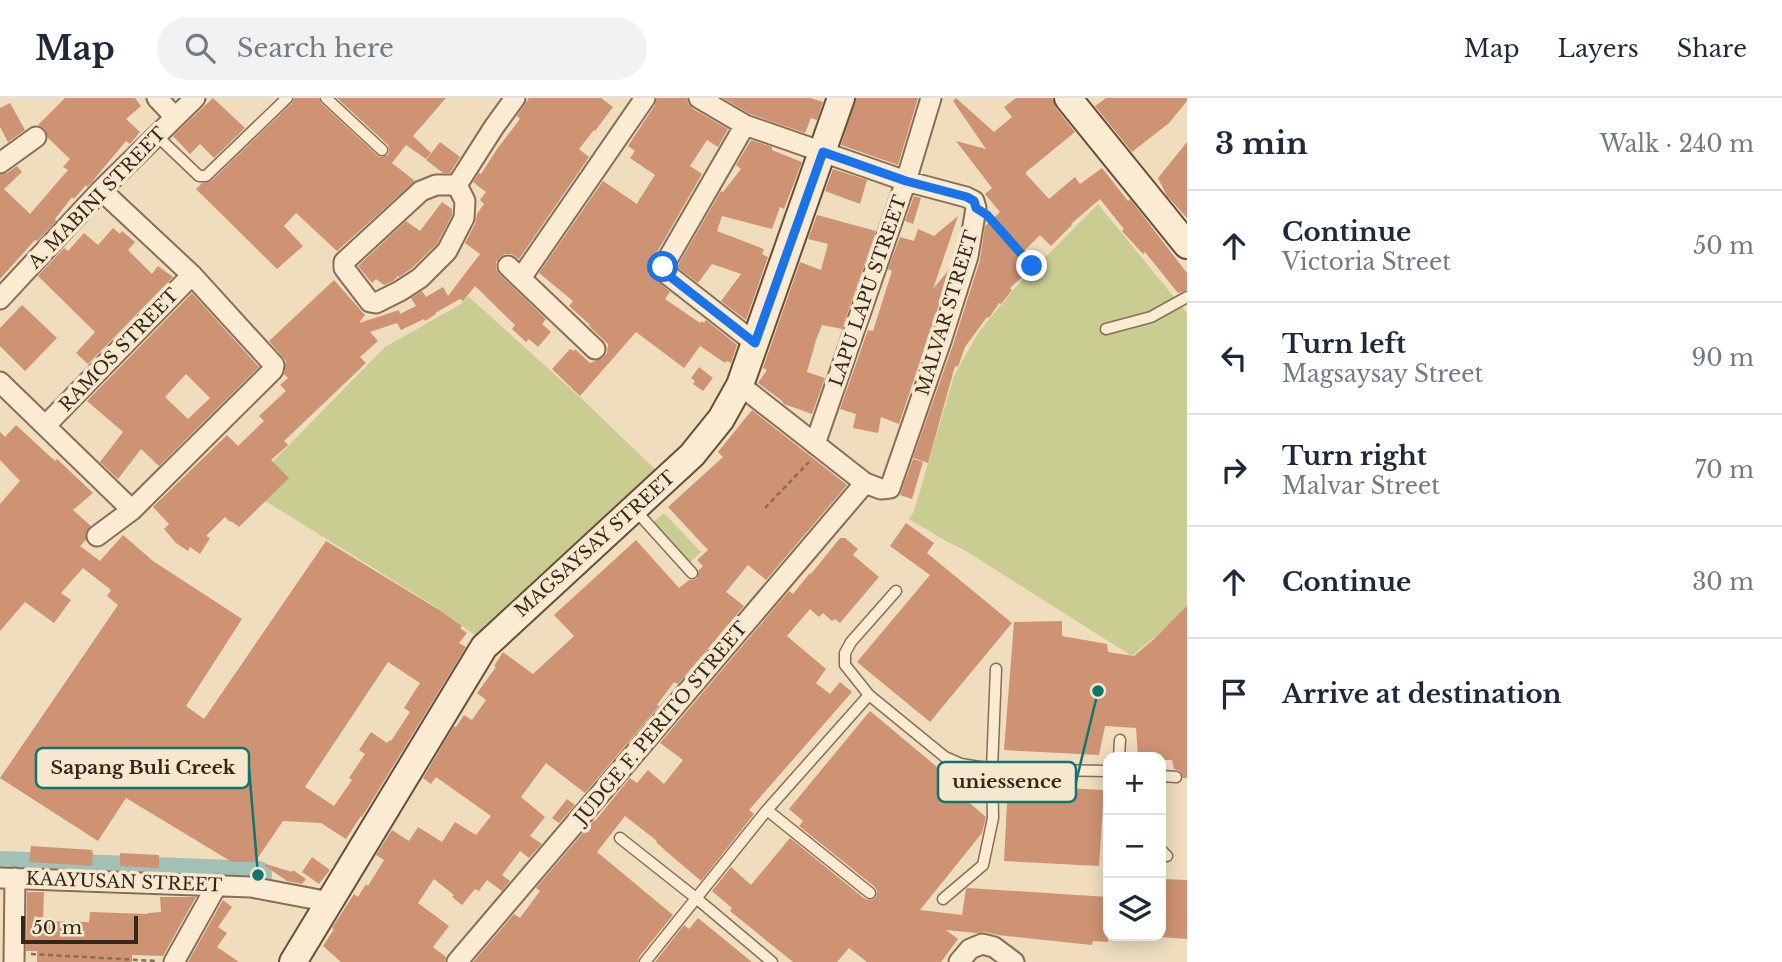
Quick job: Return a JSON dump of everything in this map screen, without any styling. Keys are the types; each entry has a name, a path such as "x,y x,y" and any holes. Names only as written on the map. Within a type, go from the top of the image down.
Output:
{"street":[{"path":"157,98 175,117"},
{"name":"A. MABINI STREET","path":"0,299 102,190 195,98"},
{"path":"457,185 514,98"},
{"path":"595,349 514,272 645,98"},
{"name":"MALVAR STREET","path":"699,98 745,125 906,181 974,201 976,208 968,256 892,484 890,488 881,489 865,483"},
{"name":"MAGSAYSAY STREET","path":"293,962 484,647 692,455 721,419 740,385 841,98"},
{"name":"LAPU LAPU STREET","path":"818,446 932,98"},
{"path":"1068,98 1187,245"},
{"path":"745,125 663,271 755,343"},
{"path":"0,163 36,137"},
{"path":"436,185 457,185 465,201 464,218 447,251 420,278 376,303 370,302 344,268 344,262 421,191 436,185"},
{"path":"97,536 132,510 274,370 274,365 192,275 102,190"},
{"name":"RAMOS STREET","path":"46,425 192,275"},
{"path":"0,382 132,510"},
{"path":"740,385 865,483"},
{"name":"JUDGE F. PERITO STREET","path":"457,962 865,483"},
{"path":"8,878 15,901 14,957"},
{"name":"KAAYUSAN STREET","path":"8,878 251,887 330,902"},
{"path":"174,962 217,885"},
{"path":"960,962 970,949 982,944 994,947 1014,962"}],"lane":[{"path":"156,135 199,176 206,176 287,98"},
{"path":"326,98 382,150"},
{"path":"1106,329 1151,317 1187,297"},
{"path":"633,508 692,572"},
{"path":"896,591 851,642 845,653 845,665 869,695 945,757 961,764 992,769 1103,771"},
{"path":"943,899 983,865 993,818 996,669"},
{"path":"645,962 767,810 869,695"},
{"path":"1119,752 1120,740"},
{"path":"1166,776 1176,777"},
{"path":"767,810 870,893"},
{"path":"620,838 772,962"}],"path":[{"path":"976,208 987,215 1032,266"},
{"path":"765,508 818,446"},
{"path":"14,957 168,962"}],"green space":[{"path":"1098,204 1187,313 1187,610 1132,656 966,551 909,519 914,511 954,376 978,333 1014,289"},
{"path":"468,296 659,473 479,638 436,607 246,489 385,347 461,304"},
{"path":"664,513 701,552 682,570 645,530"}],"building":[{"path":"65,98 135,98 141,106 126,119 140,132 130,144 126,141 91,183 74,199 72,197 56,221 0,279 0,175 17,166 22,172 4,189 30,214 68,170 63,167 70,159 48,138 45,129 38,125"},
{"path":"213,98 245,128 214,158 200,144 190,154 173,136"},
{"path":"294,98 319,98 321,103 381,157 388,155 388,145 337,98 446,98 413,136 431,153 426,159 406,145 392,163 415,181 337,251 296,213 284,226 303,246 277,269 196,189 202,183 211,181 292,103"},
{"path":"529,98 601,98 613,107 579,149 589,157 519,259 512,254 505,254 496,262 499,274 546,319 542,324 551,332 538,347 529,339 526,342 512,329 515,325 475,286 463,301 460,299 425,321 424,319 401,330 397,323 370,332 378,341 360,357 366,363 284,441 288,445 271,460 289,478 239,527 225,517 206,536 210,538 200,554 190,547 188,551 176,543 164,529 169,524 153,507 227,435 238,446 264,421 259,416 286,391 280,385 288,378 284,374 286,361 269,341 334,280 365,315 359,323 399,310 400,314 416,306 411,298 422,291 426,297 443,287 448,296 480,254 465,243 484,204 480,200 486,192 473,182 520,119 517,116"},
{"path":"657,98 687,98 693,109 728,129 718,147 707,140 690,166 702,174 652,261 652,276 670,292 665,299 700,323 706,320 737,345 731,363 725,363 700,346 684,368 636,332 580,396 552,369 570,349 575,349 590,363 603,358 608,344 569,306 573,301 539,273 603,181 637,204 655,175 630,158 635,151 628,146"},
{"path":"723,98 810,98 823,102 817,120 811,118 805,133 750,114"},
{"path":"856,98 918,98 898,165 841,145"},
{"path":"956,98 994,132 1012,117 1004,107 1016,98 1052,98 1056,108 1075,132 1026,174 1049,199 1075,177 1080,184 1102,168 1128,201 1130,199 1187,273 1187,290 1178,293 1145,252 1143,254 1122,231 1124,229 1100,199 1051,246 1040,235 1020,255 1032,268 1010,288 1012,290 1001,304 987,317 965,347 958,367 955,366 928,463 913,458 980,260 985,226 1000,212 985,194 992,188 956,141 986,149 953,101"},
{"path":"1106,98 1187,98 1187,101 1169,123 1132,152 1095,106"},
{"path":"10,103 25,130 8,142 0,127 0,108"},
{"path":"751,140 802,162 784,209 780,207 772,229 722,216 717,231 764,249 762,254 768,257 746,320 721,301 741,274 712,264 698,283 677,267 721,191 723,192 741,169 736,165"},
{"path":"440,142 460,157 450,173 443,173 426,160"},
{"path":"1187,142 1187,218 1167,196 1158,178"},
{"path":"833,169 867,180 860,204 825,191"},
{"path":"914,196 921,198 913,224 905,221"},
{"path":"442,202 452,209 452,215 437,244 412,268 393,281 384,285 376,279 372,283 358,266 406,221 420,231"},
{"path":"817,215 876,231 842,329 822,325 816,340 807,372 825,378 812,414 784,404 758,383 767,370 763,368 800,262 821,270 828,244 808,239"},
{"path":"958,216 933,289 952,266 899,424 881,417 878,433 853,428 856,414 840,409 868,330 873,331 892,271 888,269 900,237 914,241 918,229 934,236"},
{"path":"113,228 120,234 122,231 135,242 128,250 152,274 158,266 173,277 88,364 76,353 95,332 38,276 64,248 68,251 84,233 98,245"},
{"path":"192,293 259,367 159,466 141,449 118,479 100,462 123,432 87,401","holes":["186,374 210,398 188,419 165,397"]},
{"path":"22,305 57,338 25,371 0,346 0,328"},
{"path":"699,367 713,378 703,391 693,384 695,381 691,378"},
{"path":"752,410 847,485 766,580 748,565 726,592 744,606 678,684 674,682 657,705 659,706 585,793 546,763 521,797 545,817 530,836 542,844 529,858 520,851 502,875 510,881 502,891 487,880 479,891 475,889 462,905 434,879 418,903 449,926 433,947 446,957 445,962 341,962 323,946 354,894 358,897 366,884 368,886 384,860 376,855 392,830 409,841 418,827 442,842 455,822 476,835 491,816 436,777 431,784 423,778 454,726 456,727 464,715 472,720 486,700 477,693 496,667 494,666 503,652 533,674 574,636 554,615 636,540 679,588 689,580 697,578 703,566 697,560 708,550 668,507 723,457 718,452"},
{"path":"16,425 93,493 73,510 91,526 86,532 86,540 80,546 100,561 123,535 153,561 242,619 186,706 204,719 326,541 462,626 460,628 467,633 459,643 466,647 346,839 321,823 283,821 255,862 232,862 126,798 98,841 0,778 118,605 107,596 111,590 83,568 61,593 71,600 54,623 25,602 0,631 0,504 20,481 0,460 0,432 5,437","holes":["388,662 420,683 404,708 410,712 391,741 387,743 371,732 359,750 365,754 349,778 352,780 334,806 305,787"]},
{"path":"913,459 923,462 912,499 900,495"},
{"path":"906,523 934,543 927,553 1012,623 930,722 857,662 930,575 890,546"},
{"path":"840,538 845,538 858,549 853,555 879,577 840,623 835,619 832,621 823,613 819,617 810,609 787,636 826,669 816,683 830,694 840,682 852,692 749,810 754,814 701,881 625,816 597,852 673,915 639,957 638,962 473,962 514,914 520,918 540,891 536,888 630,778 637,783 648,770 664,784 683,760 660,743 789,591 793,594"},
{"path":"1187,606 1187,778 1183,778 1180,771 1174,769 1172,760 1166,760 1166,752 1138,752 1136,728 1105,726 1099,755 1004,750 1014,622 1062,621 1062,636 1107,644 1108,652 1134,656"},
{"path":"870,711 955,782 951,787 986,817 982,833 920,910 962,915 968,888 1103,897 1103,941 1108,942 1093,941 1092,945 946,930 958,939 941,962 867,962 849,948 837,962 793,962 730,911 732,908 712,891 731,867 751,885 790,838 865,899 872,900 877,891 799,826 803,821 789,809"},
{"path":"1008,785 1103,790 1099,866 1004,861"},
{"path":"567,799 575,805 559,823 552,818"},
{"path":"31,846 93,850 92,866 29,862"},
{"path":"120,853 159,855 159,868 120,866"},
{"path":"312,857 330,870 319,884 302,872"},
{"path":"266,864 292,872 293,870 306,879 302,884 287,881 265,866"},
{"path":"1166,879 1187,880 1187,939 1166,937"},
{"path":"27,892 44,892 43,921 89,922 90,912 161,912 160,897 196,897 163,956 132,955 132,962 37,962 37,951 26,951"},
{"path":"223,900 232,907 218,927 227,933 217,947 239,962 188,962"},
{"path":"698,918 752,962 655,962 684,925 689,929"}],"waterway":[{"path":"0,865 258,875"}],"place":[{"name":"uniessence","path":"1098,691"},
{"name":"Sapang Buli Creek","path":"258,875"}],"route":[{"path":"663,267 663,271 755,343 823,152 906,181 967,197 974,201 976,208 987,215 1032,266"}]}
